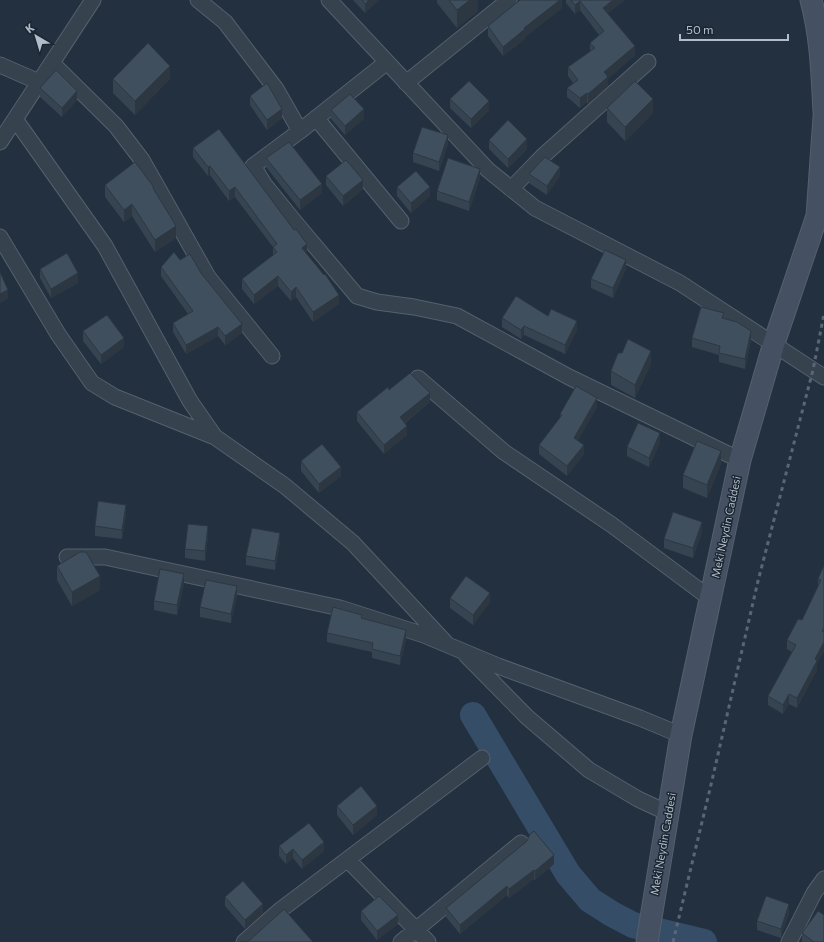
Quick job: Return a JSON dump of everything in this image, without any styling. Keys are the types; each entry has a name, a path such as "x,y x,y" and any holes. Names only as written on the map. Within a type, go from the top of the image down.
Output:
{"street":[{"path":"0,142 93,0"},
{"path":"198,0 225,22 276,88 300,131"},
{"path":"329,0 488,170 536,208 680,283 824,376"},
{"path":"406,83 509,0"},
{"path":"811,0 816,18 822,65 824,112"},
{"path":"52,62 116,126 142,160 208,277 272,356"},
{"path":"387,62 253,166 264,184 357,296 377,302 414,306 457,316 569,377 740,460"},
{"path":"511,189 544,155 648,62"},
{"path":"0,65 39,82"},
{"name":"Meki Neydin Caddesi","path":"647,942 681,735 740,460 774,344 817,216 824,117"},
{"path":"316,118 402,221"},
{"path":"15,119 105,246 190,401 215,437"},
{"path":"0,237 58,334 92,383 115,397 215,437 286,486 353,543 455,648 527,717 589,770 638,799 668,813"},
{"path":"418,378 504,452 612,525 710,598"},
{"path":"67,557 105,557 340,608 424,635 498,666 640,718 681,735"},
{"path":"244,942 279,911 482,758"},
{"path":"400,942 521,843"},
{"path":"348,860 428,942"},
{"path":"789,942 814,893 824,879"}],"building":[{"path":"362,0 369,0 365,4"},
{"path":"449,0 470,0 457,10"},
{"path":"520,0 560,0 524,28 525,29 503,47 488,26"},
{"path":"571,0 613,0 603,8 635,46 604,72 608,77 588,94 587,93 580,98 567,88 578,80 568,67 595,48 590,43 604,31 580,1 575,5"},
{"path":"148,43 170,66 135,101 113,79"},
{"path":"56,70 77,91 62,108 40,88"},
{"path":"469,81 489,101 471,119 450,99"},
{"path":"635,81 653,99 625,127 607,108"},
{"path":"267,83 282,109 267,120 250,96"},
{"path":"350,94 364,109 345,126 331,110"},
{"path":"508,120 527,139 508,159 489,140"},
{"path":"422,127 448,135 439,162 413,153"},
{"path":"219,129 294,230 296,229 307,244 302,248 324,275 325,274 339,295 313,312 296,287 291,292 278,276 254,295 242,279 277,252 273,247 277,244 235,187 229,191 210,166 208,167 193,148"},
{"path":"289,142 322,184 300,200 266,158"},
{"path":"545,157 560,167 547,186 529,174"},
{"path":"448,158 480,169 469,202 437,191"},
{"path":"346,160 363,180 343,196 326,176"},
{"path":"135,162 153,186 176,226 155,240 132,204 124,210 105,185"},
{"path":"416,171 430,187 411,203 397,187"},
{"path":"605,250 626,260 613,288 591,279"},
{"path":"174,252 180,260 190,254 201,273 242,324 225,336 218,327 186,345 173,323 193,311 161,267"},
{"path":"67,253 78,273 51,289 40,269"},
{"path":"0,272 8,290 0,294"},
{"path":"516,296 548,316 551,309 577,321 565,345 524,326 521,330 502,318"},
{"path":"701,307 724,313 722,318 737,322 751,331 745,359 719,353 720,346 692,338"},
{"path":"107,315 124,338 101,355 83,331"},
{"path":"628,339 651,351 635,385 611,371 618,353 622,353"},
{"path":"410,373 430,393 400,417 407,426 384,445 357,412 388,387 389,390"},
{"path":"576,386 597,398 574,438 584,445 567,466 539,445 562,415 560,414"},
{"path":"638,423 660,433 649,458 627,447"},
{"path":"697,441 721,451 707,485 683,475"},
{"path":"322,444 341,467 319,484 301,461"},
{"path":"98,501 126,505 122,530 95,526"},
{"path":"673,512 702,522 693,548 664,539"},
{"path":"188,524 208,526 205,551 185,549"},
{"path":"252,528 280,533 275,561 246,556"},
{"path":"80,552 86,552 100,576 72,592 57,566"},
{"path":"824,565 824,628 822,631 824,632 824,642 815,659 817,661 797,698 789,694 783,705 768,696 796,645 787,640 798,619 802,620 821,580 818,579"},
{"path":"160,569 184,574 177,605 154,601"},
{"path":"466,576 490,593 473,615 450,598"},
{"path":"206,580 237,586 231,614 200,607"},
{"path":"333,607 362,615 361,618 406,630 400,656 372,649 373,643 327,633"},
{"path":"361,786 377,806 353,825 337,806"},
{"path":"309,823 324,842 302,860 293,849 286,855 279,846"},
{"path":"534,831 554,855 535,871 534,870 509,889 507,886 460,925 446,908 527,841 530,834"},
{"path":"243,881 263,904 245,920 225,897"},
{"path":"379,896 398,915 377,931 361,911"},
{"path":"766,896 789,904 781,929 757,921"},
{"path":"284,909 313,942 245,942 250,940"},
{"path":"818,911 824,915 824,942 814,942 802,933"}],"waterway":[{"path":"473,715 568,874 590,900 633,925 704,942"}],"railway":[{"path":"673,942 758,581 813,370 824,314"}]}
